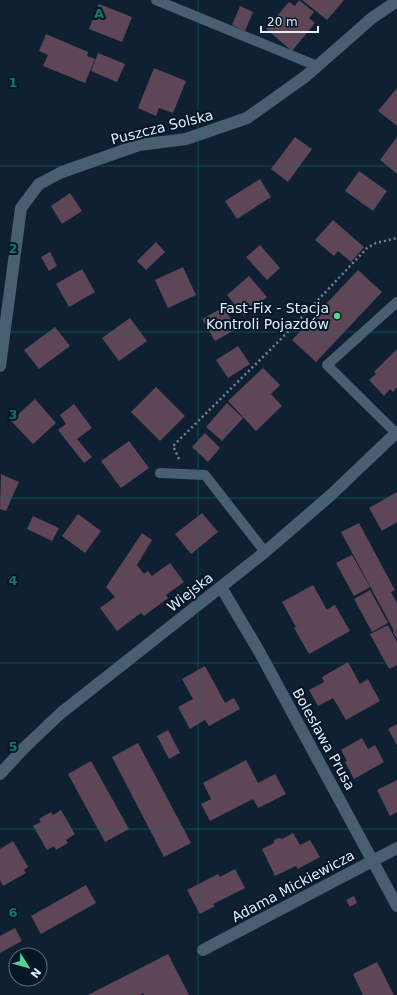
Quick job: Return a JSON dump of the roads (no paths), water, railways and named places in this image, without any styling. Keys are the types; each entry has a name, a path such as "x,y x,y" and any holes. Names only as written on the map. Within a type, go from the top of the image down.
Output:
{"street":[{"name":"Puszcza Solska","path":"0,366 21,208 39,184 62,172 140,145 186,139 247,118 317,66 372,18 397,1"},
{"name":"Wiejska","path":"0,774 24,748 61,713 265,552 332,494 397,433"},
{"name":"Bolesława Prusa","path":"221,587 260,653 397,906"},
{"name":"Adama Mickiewicza","path":"202,950 397,848"}],"lane":[{"path":"156,0 317,66"},
{"path":"397,302 327,365 397,433"},
{"path":"160,473 205,475 265,552"}],"place":[{"name":"Fast-Fix - Stacja Kontroli Pojazdów","path":"337,316"}]}
